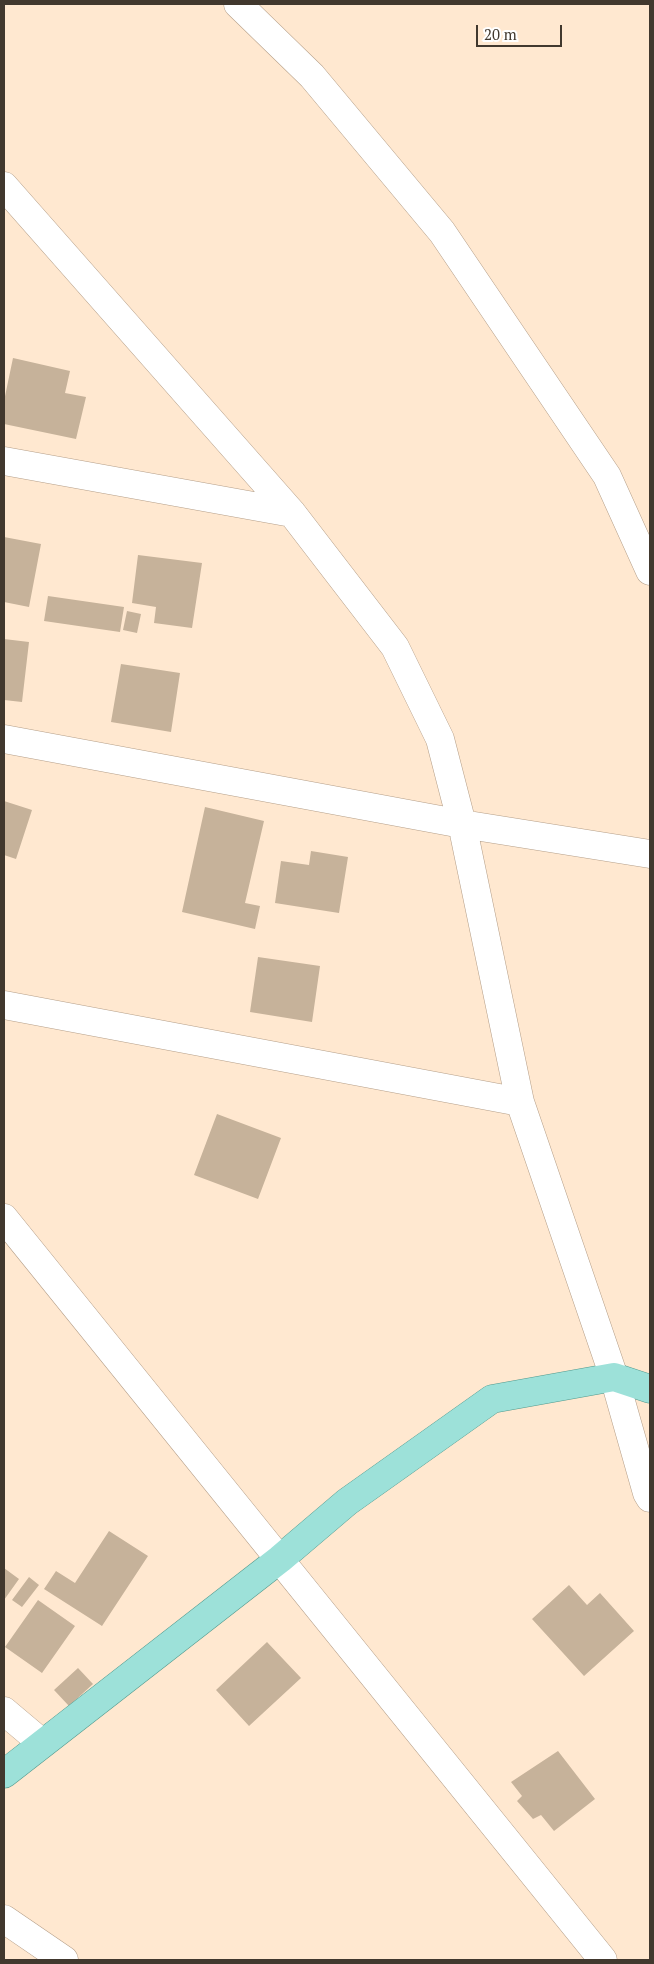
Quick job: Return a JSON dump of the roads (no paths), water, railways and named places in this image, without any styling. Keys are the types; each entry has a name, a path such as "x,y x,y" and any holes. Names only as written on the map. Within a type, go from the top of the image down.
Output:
{"main road":[{"path":"4,1774 280,1559 347,1502 492,1399 614,1377 650,1389"}],"street":[{"path":"238,4 312,76 442,232 607,476 650,571"},
{"path":"4,186 292,513 395,647 440,738 462,824 520,1102 614,1377 650,1498"},
{"path":"4,461 292,513"},
{"path":"4,739 462,824 650,854"},
{"path":"4,1005 520,1102"},
{"path":"4,1218 603,1960"},
{"path":"4,1711 42,1744"},
{"path":"4,1919 64,1960"}]}
